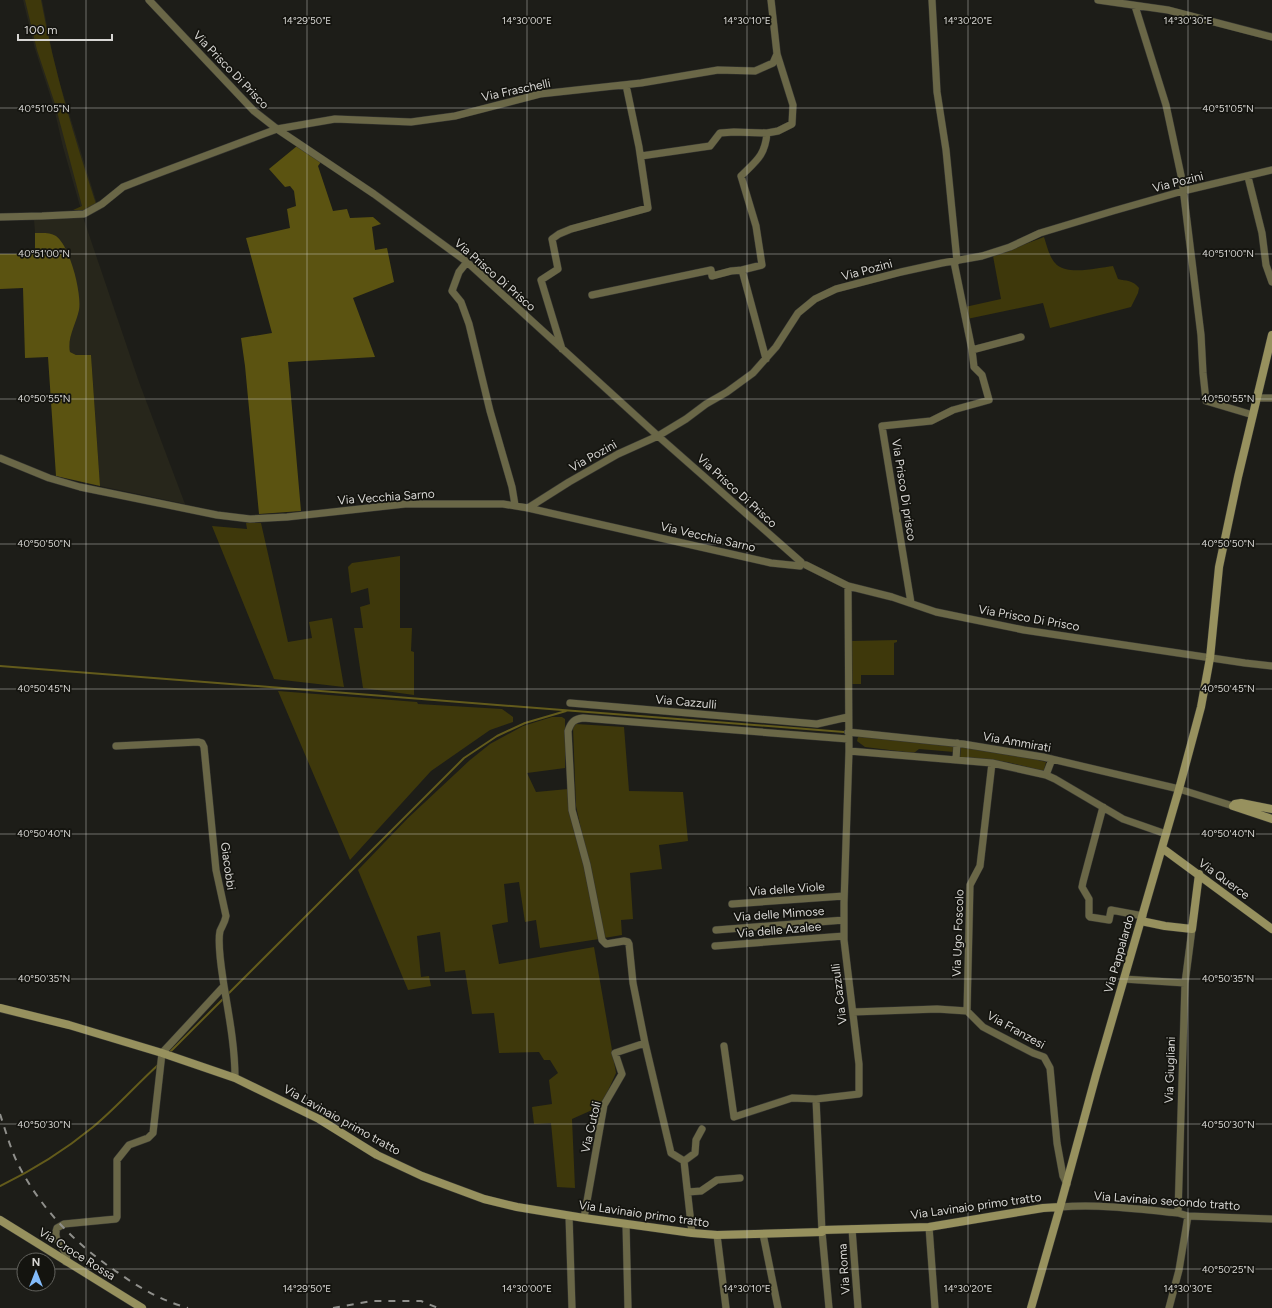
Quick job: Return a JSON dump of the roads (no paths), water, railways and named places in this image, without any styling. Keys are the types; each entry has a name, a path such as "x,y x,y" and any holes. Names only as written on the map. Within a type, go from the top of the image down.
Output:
{"street":[{"name":"Via Prisco Di Prisco","path":"149,0 254,111 277,129 374,194 467,262 562,350 602,384 802,564 848,586 911,603 936,612 1024,630 1272,666"},
{"path":"641,156 710,146 720,133 767,133 778,131 792,124 793,105 777,54 771,0"},
{"path":"932,0 937,92 946,150 956,261 972,350 1021,337"},
{"path":"1098,0 1168,10 1272,37"},
{"path":"1135,6 1166,105 1182,180 1201,335 1206,401 1253,415"},
{"name":"Via Fraschelli","path":"0,217 84,214 102,204 124,187 277,129 335,119 411,122 455,116 540,94 626,85 718,70 755,72 773,63 777,54"},
{"path":"562,350 541,280 558,269 552,239 571,229 648,208 641,156 626,85"},
{"path":"592,295 711,270 712,276 762,264 756,226 741,176 761,156 767,133"},
{"name":"Via Pozini","path":"528,508 569,482 618,454 658,436 727,392 753,373 766,360 798,313 815,299 836,289 901,272 982,256 1010,247 1040,233 1112,210 1183,191 1248,177 1272,170"},
{"path":"1248,177 1262,233 1266,265 1272,282"},
{"path":"467,262 459,272 452,291 461,302 469,324 490,411 512,487 515,505"},
{"path":"742,270 766,360"},
{"name":"Via Pappalardo","path":"1031,1308 1096,1075 1179,790 1201,707 1210,658 1219,567 1272,335"},
{"name":"Via Prisco Di prisco","path":"911,603 882,426 931,421 953,410 989,400 982,375 974,367 972,350"},
{"path":"1257,398 1272,398"},
{"name":"Via Vecchia Sarno","path":"0,458 26,470 68,483 131,498 217,515 250,519 287,517 405,504 515,505 772,563 802,564"},
{"name":"Via Cazzulli","path":"816,1099 860,1094 853,1012 844,936 848,751 848,586"},
{"name":"Via Cazzulli","path":"570,703 817,724 848,717"},
{"name":"Via Ammirati","path":"645,1043 633,983 629,944 628,942 624,941 606,944 602,940 587,865 572,810 568,731 570,724 575,719 584,718 957,743 1052,758 1179,790 1233,806"},
{"name":"Giacobbi","path":"116,746 198,742 202,743 204,747 216,870 226,916 225,923 220,932 220,944 224,989 231,1027 235,1078"},
{"path":"956,760 957,743"},
{"name":"Via Ammirati","path":"848,751 992,763 1046,775 1123,819 1166,834"},
{"path":"1046,775 1052,758"},
{"name":"Via Ugo Foscolo","path":"967,1011 970,884 980,866 992,763"},
{"path":"1233,806 1236,803 1241,803 1272,807"},
{"path":"1233,806 1272,819"},
{"path":"1103,807 1082,887 1089,898 1089,916 1109,920 1111,910 1165,926 1192,929"},
{"name":"Via Querce","path":"1162,848 1272,929"},
{"name":"Via Giugliani","path":"1178,1213 1185,983 1198,874"},
{"name":"Via delle Viole","path":"732,904 844,896"},
{"name":"Via delle Mimose","path":"716,930 844,920"},
{"name":"Via delle Azalee","path":"715,946 844,936"},
{"path":"1124,979 1185,983"},
{"path":"66,1262 67,1257 65,1251 55,1237 57,1228 64,1224 113,1220 117,1217 117,1160 120,1154 129,1145 148,1138 153,1133 162,1053 224,989"},
{"name":"Via Lavinaio primo tratto","path":"0,1008 69,1025 162,1053 235,1078 306,1112 377,1155 422,1176 484,1199 517,1207 626,1224 717,1235 929,1227 1043,1208 1060,1207"},
{"path":"853,1012 937,1009 967,1011"},
{"name":"Via Franzesi","path":"967,1011 983,1027 1033,1053 1044,1057 1050,1068 1057,1144 1062,1176 1066,1184"},
{"path":"645,1043 671,1153 684,1160"},
{"name":"Via Cutoli","path":"584,1218 604,1105 622,1074 615,1053 645,1043"},
{"path":"724,1046 734,1117 792,1098 816,1099 822,1231 830,1308"},
{"path":"684,1160 695,1153 696,1140 702,1128"},
{"path":"684,1160 692,1233"},
{"path":"688,1192 701,1191 716,1180 740,1178"},
{"name":"Via Lavinaio secondo tratto","path":"1060,1207 1113,1207 1178,1213 1188,1216 1272,1219"},
{"path":"569,1216 572,1308"},
{"path":"1169,1308 1180,1270 1188,1216"},
{"name":"Via Croce Rossa","path":"0,1220 142,1308"},
{"path":"626,1224 628,1308"},
{"path":"929,1227 934,1308"},
{"name":"Via Roma","path":"852,1229 858,1308"},
{"path":"763,1234 778,1308"},
{"path":"717,1235 726,1308"}],"waterway":[{"path":"0,666 844,732"},
{"path":"227,995 464,758 497,736 525,723 566,711"},
{"path":"171,1051 224,998"},
{"path":"0,1186 25,1173 71,1144 110,1112 158,1065"}],"railway":[{"path":"0,1114 11,1148 20,1168 40,1200 64,1228 105,1264 144,1290 188,1308"},
{"path":"333,1308 372,1301 421,1301 438,1308"}]}
